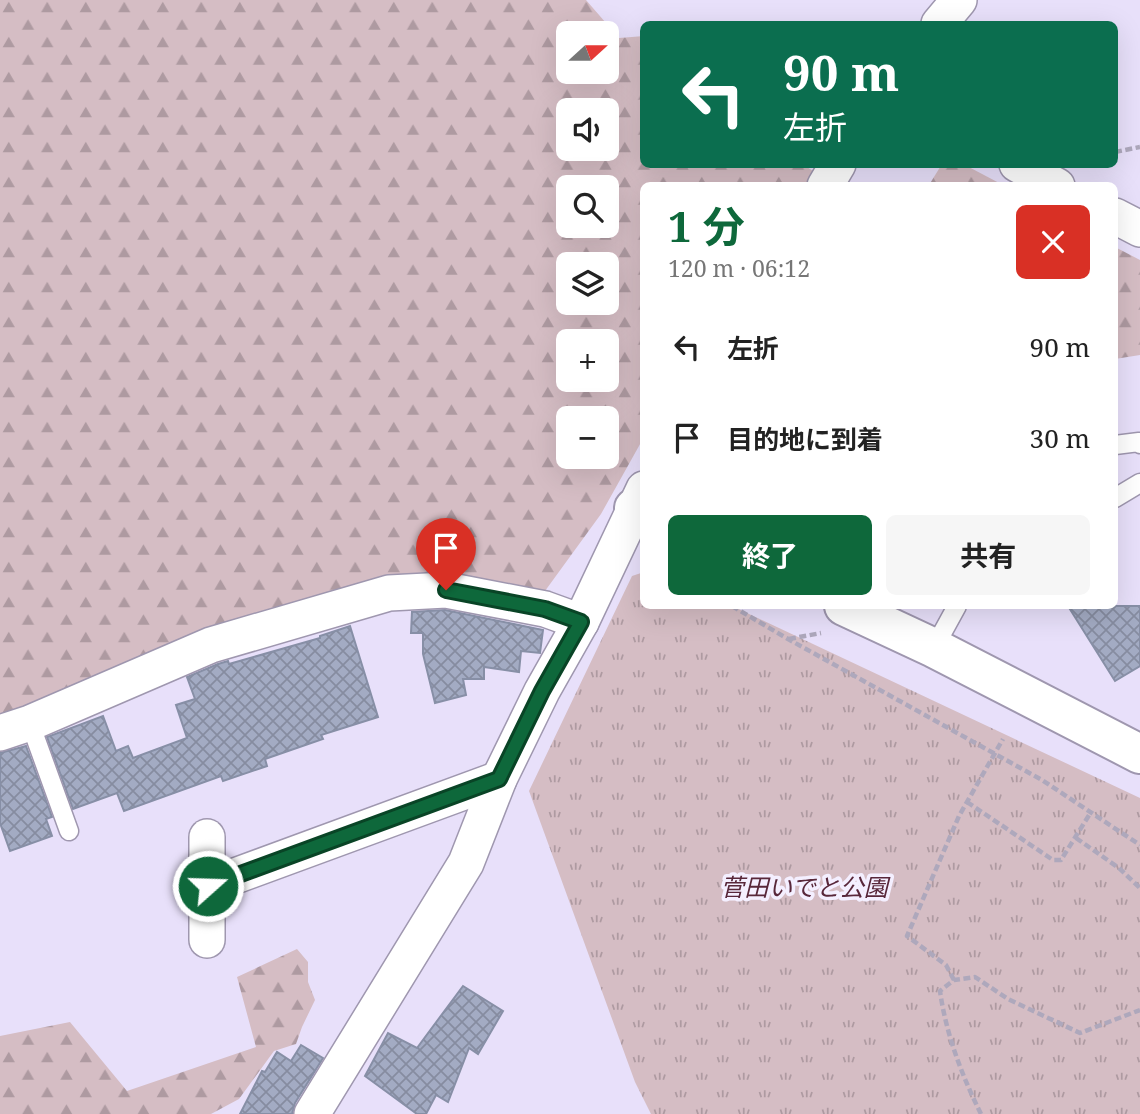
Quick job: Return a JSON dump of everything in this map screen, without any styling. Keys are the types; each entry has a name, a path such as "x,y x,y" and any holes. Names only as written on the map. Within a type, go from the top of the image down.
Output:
{"street":[{"path":"942,21 959,0"},
{"path":"1024,168 1050,182"},
{"path":"1118,218 1140,229"},
{"path":"312,1114 466,863 499,779 640,505"},
{"path":"15,728 211,645 389,593 446,590 545,609 581,622"},
{"path":"850,609 934,648 1140,754"},
{"path":"208,886 499,779"},
{"path":"206,940 207,837"}],"lane":[{"path":"1118,445 1140,444"},
{"path":"1118,496 1140,483"},
{"path":"934,648 955,609"},
{"path":"15,728 69,831"}],"path":[{"path":"1118,151 1140,147"},
{"path":"737,609 1042,780 1140,845"},
{"path":"954,980 946,965 907,936 967,802 1003,739"},
{"path":"967,802 1053,860 1061,860 1091,812"},
{"path":"1076,838 1119,868 1140,888"},
{"path":"981,1114 965,1080 943,1011 940,991 954,980 975,977 1008,999 1080,1033 1140,1010"}],"green space":[{"path":"0,0 586,0 604,21 556,21 556,84 620,84 620,38 640,36 640,168 808,168 816,173 809,182 640,182 640,444 601,514 537,602 430,580 0,722"},
{"path":"940,168 971,168 997,182 931,182"},
{"path":"1118,249 1140,260 1140,355 1118,359"},
{"name":"菅田いでと公園","path":"640,573 640,609 738,609 1140,798 1140,1114 651,1114 635,1082 529,791 632,576"},
{"path":"297,949 308,962 308,982 315,1000 296,1044 274,1051 239,1099 211,1114 0,1114 0,1036 70,1022 127,1091 256,1047 237,977"}],"building":[{"path":"1140,606 1140,666 1115,681 1070,609"},
{"path":"445,610 543,630 540,653 521,651 519,672 484,667 484,679 463,679 466,695 435,703 423,654 423,633 411,633 412,612"},
{"path":"350,626 378,717 321,735 323,739 265,759 267,766 223,781 221,776 124,811 117,793 73,809 47,737 103,716 116,751 128,746 133,758 187,738 176,705 195,699 187,677 218,664 228,661 229,664 320,638"},
{"path":"26,746 52,817 46,819 52,836 10,851 0,823 0,753"},
{"path":"463,986 503,1011 478,1054 469,1048 448,1102 436,1095 426,1114 417,1114 365,1076 388,1033 417,1048"},
{"path":"301,1045 323,1058 295,1103 292,1114 240,1114 262,1071 265,1072 277,1052 291,1061"}],"route":[{"path":"208,886 499,779 542,691 581,622 545,609 446,590"}]}
